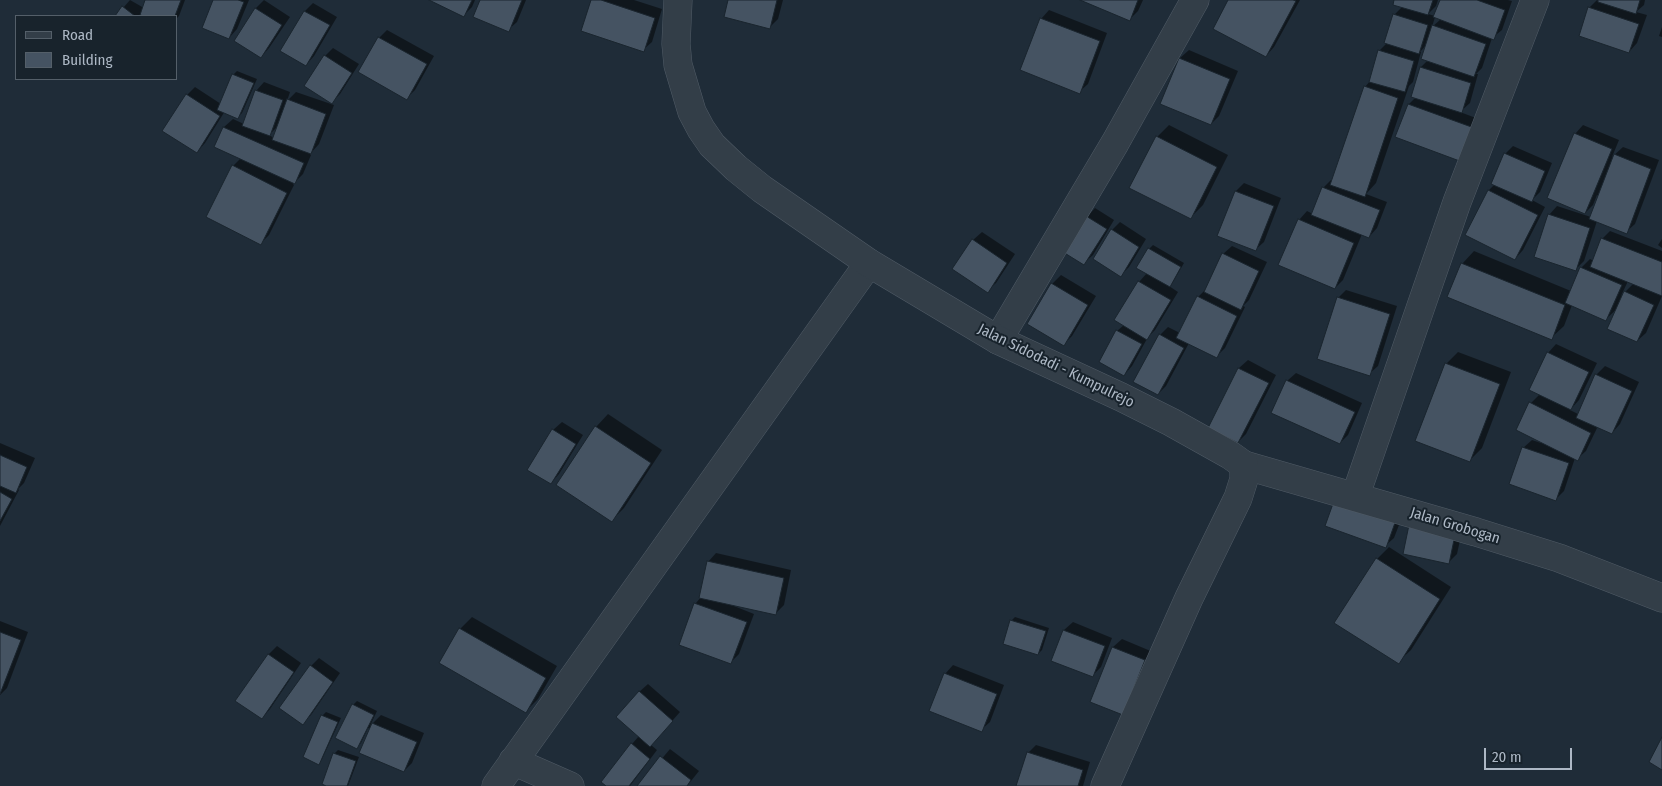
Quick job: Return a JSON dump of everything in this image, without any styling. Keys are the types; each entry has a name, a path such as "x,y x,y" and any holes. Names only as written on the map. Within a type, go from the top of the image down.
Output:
{"street":[{"name":"Jalan Sidodadi - Kumpulrejo","path":"678,0 676,30 678,65 692,112 706,137 736,168 762,189 869,264 998,340 1163,418 1230,455 1244,465"},
{"path":"998,340 1115,143 1195,0"},
{"path":"1355,497 1457,202 1536,0"},
{"path":"496,786 869,264"},
{"path":"1104,786 1238,498 1244,479 1244,465"},
{"name":"Jalan Grobogan","path":"1244,465 1549,555 1662,598"},
{"path":"513,762 570,786"}],"building":[{"path":"145,0 181,0 175,15 140,15"},
{"path":"213,0 238,0 244,2 229,39 202,28"},
{"path":"429,0 472,0 464,17"},
{"path":"480,0 522,0 509,32 473,17"},
{"path":"591,0 601,0 655,18 644,52 581,31"},
{"path":"728,0 777,0 770,29 724,17"},
{"path":"1080,0 1138,0 1130,21"},
{"path":"1228,0 1296,1 1266,57 1213,29"},
{"path":"1394,0 1433,0 1428,15 1393,5"},
{"path":"1440,0 1477,0 1505,10 1494,40 1433,17"},
{"path":"1598,0 1640,0 1636,14 1598,2"},
{"path":"122,6 134,15 116,15"},
{"path":"1588,7 1639,24 1629,53 1579,36"},
{"path":"255,8 282,25 261,58 234,41"},
{"path":"304,11 330,25 306,66 280,51"},
{"path":"1393,14 1428,25 1419,54 1384,43"},
{"path":"1040,18 1100,41 1080,94 1020,70"},
{"path":"1432,25 1486,44 1474,77 1421,59"},
{"path":"378,37 427,64 407,100 358,72"},
{"path":"1378,50 1414,61 1405,92 1369,82"},
{"path":"324,55 352,73 332,104 304,86"},
{"path":"1179,58 1230,79 1211,125 1160,104"},
{"path":"1420,67 1471,83 1462,113 1411,97"},
{"path":"232,74 254,83 238,119 217,110"},
{"path":"1364,86 1398,98 1365,197 1330,185"},
{"path":"255,90 283,100 270,136 242,126"},
{"path":"186,94 220,116 197,153 162,131"},
{"path":"287,99 326,114 311,154 272,140"},
{"path":"1408,104 1477,129 1465,163 1395,137"},
{"path":"223,127 304,163 295,184 214,147"},
{"path":"1574,133 1612,149 1585,214 1547,198"},
{"path":"1156,136 1217,167 1191,219 1129,188"},
{"path":"1504,153 1545,171 1532,202 1491,184"},
{"path":"1614,154 1651,169 1627,234 1589,219"},
{"path":"232,165 287,193 261,245 206,217"},
{"path":"1322,187 1380,210 1369,238 1311,215"},
{"path":"1488,190 1538,215 1515,260 1465,235"},
{"path":"1235,191 1274,206 1256,251 1217,236"},
{"path":"1548,214 1590,228 1576,271 1534,257"},
{"path":"1086,216 1107,229 1084,265 1063,252"},
{"path":"1298,219 1354,243 1335,289 1278,265"},
{"path":"1111,229 1139,247 1121,277 1093,259"},
{"path":"1601,238 1662,262 1662,296 1590,267"},
{"path":"972,239 1007,263 988,293 952,269"},
{"path":"1148,248 1181,267 1170,287 1136,268"},
{"path":"1222,253 1259,271 1241,310 1204,292"},
{"path":"1461,263 1565,305 1552,340 1447,297"},
{"path":"1580,267 1622,285 1606,321 1565,303"},
{"path":"1138,281 1171,300 1147,340 1114,320"},
{"path":"1051,283 1088,305 1064,346 1027,324"},
{"path":"1624,291 1654,305 1637,342 1607,329"},
{"path":"1197,296 1237,316 1217,358 1176,338"},
{"path":"1337,297 1390,314 1370,376 1317,359"},
{"path":"1116,330 1142,344 1124,376 1099,362"},
{"path":"1159,334 1184,348 1158,395 1133,382"},
{"path":"1547,352 1589,372 1571,410 1529,390"},
{"path":"1445,363 1500,384 1470,462 1415,441"},
{"path":"1238,368 1269,383 1238,443 1208,428"},
{"path":"1595,374 1632,391 1612,434 1576,418"},
{"path":"1286,380 1355,412 1340,444 1271,413"},
{"path":"1529,402 1591,433 1578,461 1516,430"},
{"path":"595,426 651,463 612,522 556,485"},
{"path":"552,429 576,444 551,484 527,470"},
{"path":"1522,447 1569,463 1556,501 1509,484"},
{"path":"0,455 27,467 16,493 0,486"},
{"path":"0,492 12,499 0,521"},
{"path":"1335,498 1396,520 1386,548 1325,526"},
{"path":"1410,520 1456,530 1449,564 1403,554"},
{"path":"1376,558 1440,599 1399,664 1334,623"},
{"path":"707,561 784,578 776,615 699,598"},
{"path":"694,603 747,622 731,664 679,645"},
{"path":"1010,620 1046,631 1038,655 1003,644"},
{"path":"459,628 546,678 526,713 439,663"},
{"path":"1063,630 1105,646 1093,677 1051,661"},
{"path":"0,632 21,640 0,694"},
{"path":"1112,647 1145,660 1123,715 1090,702"},
{"path":"268,654 294,672 262,719 235,701"},
{"path":"310,665 333,682 303,725 279,708"},
{"path":"944,673 997,694 982,732 929,711"},
{"path":"639,691 673,721 650,747 616,717"},
{"path":"352,704 374,715 357,749 335,738"},
{"path":"321,715 338,722 319,765 303,757"},
{"path":"372,723 417,742 404,772 359,753"},
{"path":"1662,737 1662,770 1649,762"},
{"path":"631,743 650,759 629,786 606,786 601,782"},
{"path":"1027,752 1083,770 1078,786 1016,786"},
{"path":"333,753 356,761 347,786 326,786 322,784"},
{"path":"660,756 691,780 687,786 637,786"}]}
